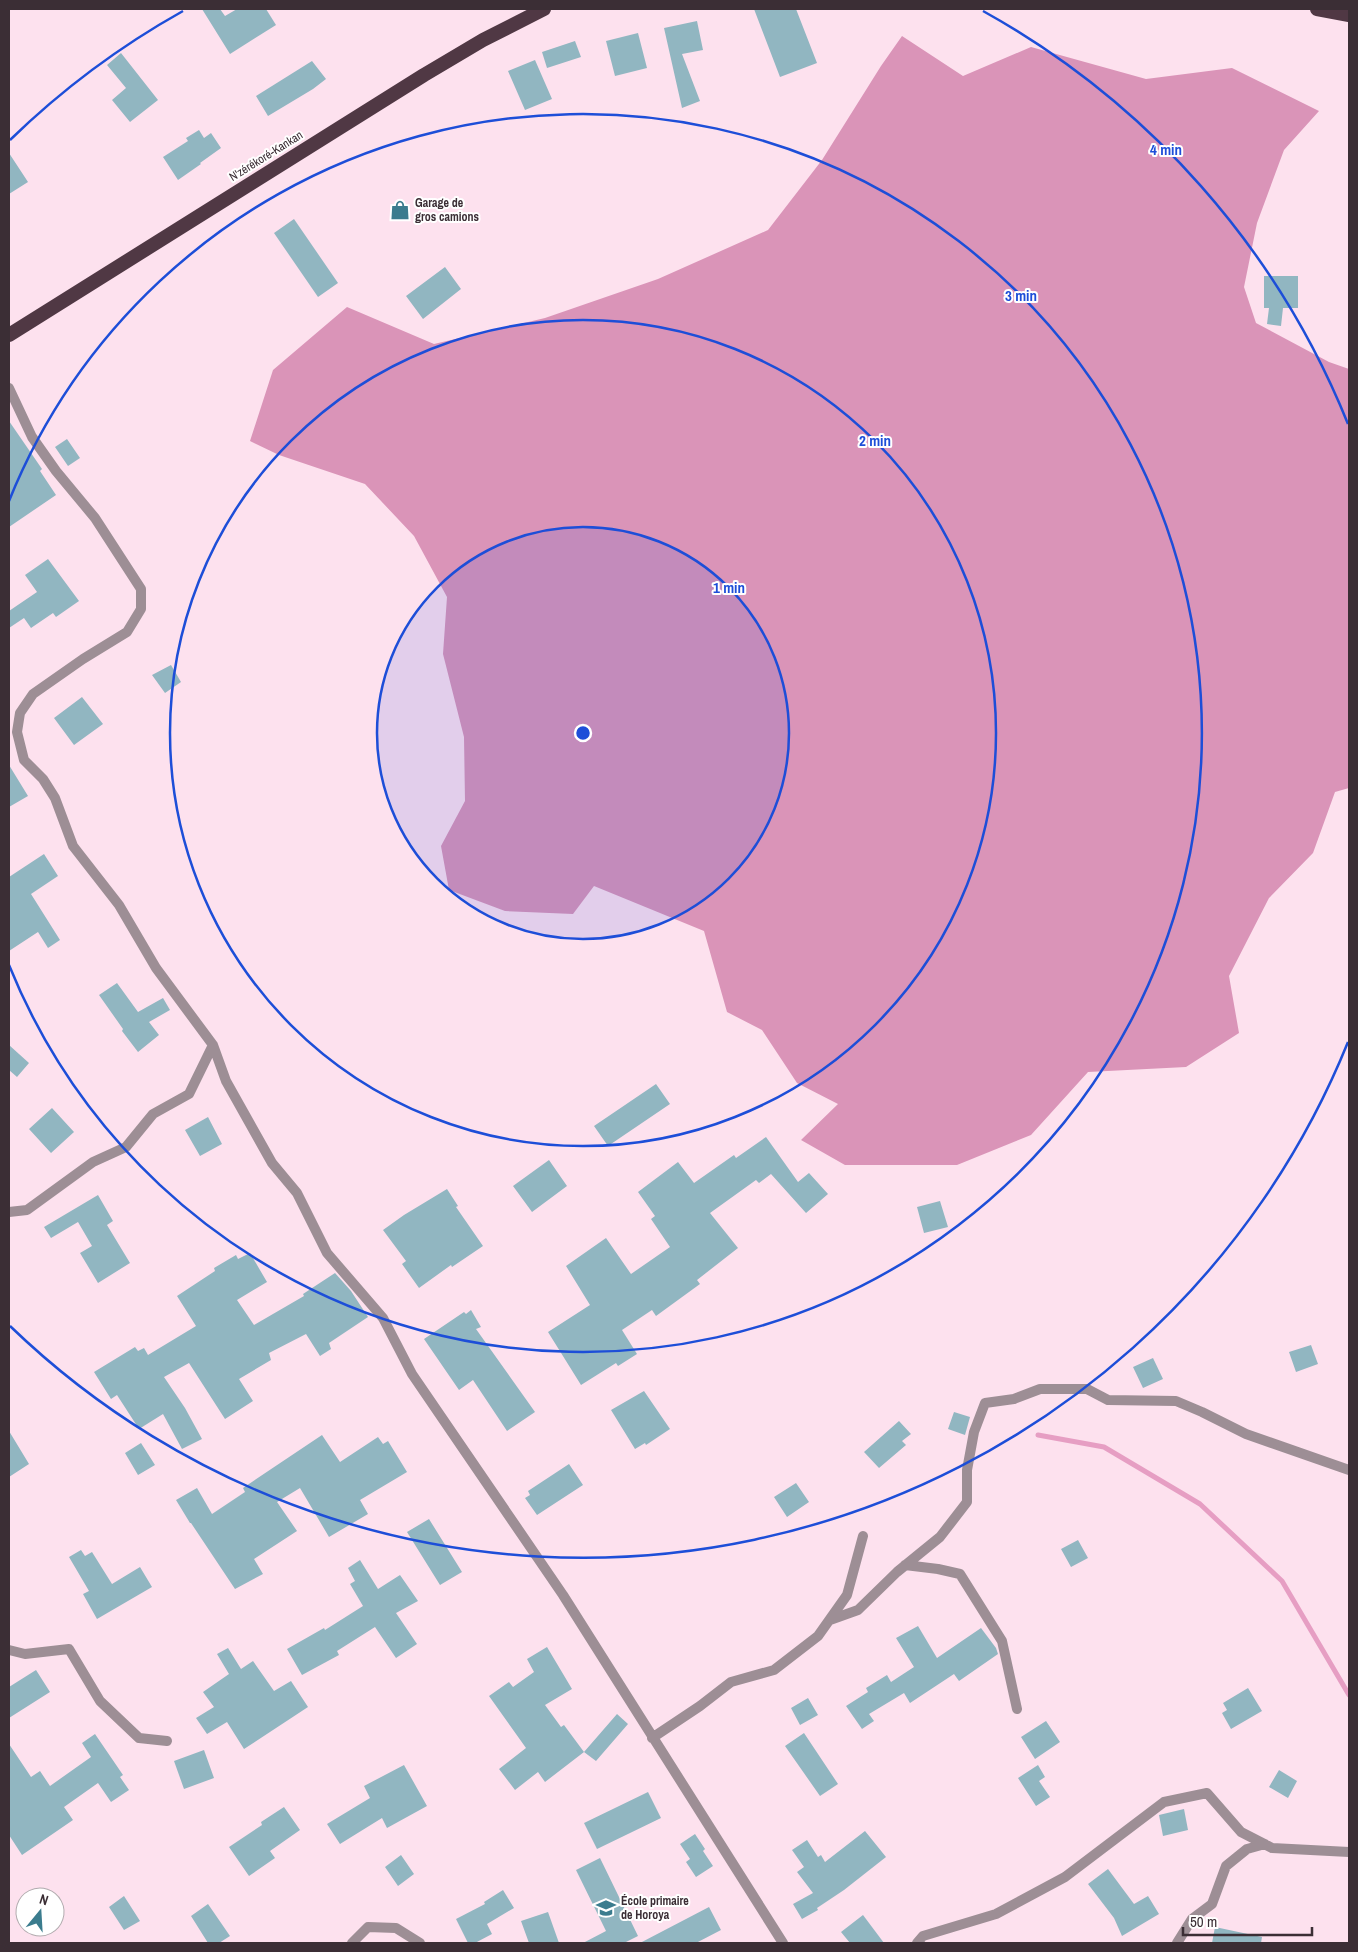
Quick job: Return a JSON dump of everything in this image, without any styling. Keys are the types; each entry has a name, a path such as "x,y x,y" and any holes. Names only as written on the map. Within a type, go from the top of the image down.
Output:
{"highway":[{"name":"N'zérékoré-Kankan","path":"9,336 424,75 483,40 544,9"},
{"path":"1317,9 1349,15"}],"street":[{"path":"9,388 32,437 56,471 95,518 141,589 140,609 127,632 83,659 33,694 20,713 17,732 24,760 43,779 55,798 73,846 119,905 156,968 214,1045 226,1081 272,1162 297,1193 327,1253 383,1318 412,1374 563,1595 783,1943"},
{"path":"9,1212 27,1210 93,1162 126,1146 153,1114 190,1094 214,1045"},
{"path":"830,1620 858,1610 905,1565 940,1537 967,1502 967,1470 974,1432 985,1403 1014,1400 1040,1389 1087,1390 1108,1400 1176,1401 1246,1434 1349,1470"},
{"path":"652,1738 700,1706 731,1682 774,1670 818,1636 847,1595 863,1536"},
{"path":"905,1565 960,1574 1002,1641 1017,1708"},
{"path":"9,1650 25,1654 69,1649 100,1701 139,1738 167,1741"},
{"path":"917,1943 923,1936 996,1914 1065,1877 1164,1802 1207,1793 1241,1832 1272,1848 1349,1852"},
{"path":"1177,1943 1192,1919 1212,1904 1226,1866 1247,1849 1265,1844"},
{"path":"352,1943 368,1927 396,1928 420,1943"}],"shaded area":[{"path":"902,36 963,76 1031,47 1146,79 1232,68 1319,111 1284,150 1257,223 1244,287 1256,323 1329,362 1349,369 1349,788 1335,792 1313,853 1269,898 1229,976 1239,1033 1186,1067 1088,1072 1031,1135 957,1165 845,1165 801,1140 838,1104 797,1083 762,1030 727,1012 704,931 594,886 573,914 505,911 449,890 441,846 465,801 464,737 443,654 447,597 414,536 365,484 279,455 250,441 273,370 347,307 434,344 545,318 658,279 768,230 822,160"}],"building":[{"path":"202,9 220,9 225,16 237,9 266,9 276,25 230,54"},
{"path":"754,9 796,9 817,63 780,77"},
{"path":"697,21 703,50 682,54 700,101 682,108 664,28"},
{"path":"638,33 647,68 615,76 606,41"},
{"path":"575,41 581,57 547,68 542,52"},
{"path":"121,53 158,100 130,122 112,100 126,88 107,65"},
{"path":"535,60 552,99 525,110 508,71"},
{"path":"312,61 326,79 268,116 256,96"},
{"path":"199,130 204,138 211,133 221,148 178,180 163,157 188,141 186,138"},
{"path":"9,153 28,182 9,194"},
{"path":"294,219 338,283 318,297 274,233"},
{"path":"445,267 461,289 423,319 406,296"},
{"path":"1264,276 1298,276 1298,308 1283,308 1281,326 1267,324 1269,308 1264,308"},
{"path":"9,421 42,469 40,471 56,495 9,527"},
{"path":"67,439 80,458 68,466 55,447"},
{"path":"48,559 79,601 56,617 53,613 31,628 24,618 9,628 9,611 37,592 25,575"},
{"path":"171,665 181,682 165,693 152,675"},
{"path":"82,697 103,724 74,745 54,718"},
{"path":"9,765 28,796 9,807"},
{"path":"44,854 58,876 31,894 60,940 48,948 38,932 9,951 9,877"},
{"path":"117,983 138,1012 163,998 170,1010 149,1022 159,1035 138,1052 99,995"},
{"path":"9,1045 29,1063 17,1077 9,1070"},
{"path":"656,1084 670,1104 608,1146 594,1126"},
{"path":"52,1108 74,1132 51,1153 29,1129"},
{"path":"208,1117 222,1144 200,1156 185,1130"},
{"path":"766,1137 798,1182 809,1173 828,1194 806,1213 771,1174 759,1183 756,1180 710,1213 738,1248 697,1280 700,1284 656,1316 652,1310 622,1330 637,1354 618,1366 616,1363 581,1385 548,1332 590,1305 566,1266 606,1238 631,1274 670,1247 651,1219 655,1216 638,1192 678,1162 694,1183 734,1155 736,1158"},
{"path":"549,1160 567,1186 532,1212 513,1186"},
{"path":"447,1189 458,1206 456,1207 483,1246 452,1267 451,1265 419,1288 402,1264 406,1261 383,1230"},
{"path":"98,1195 113,1221 107,1225 130,1263 98,1283 80,1253 92,1246 78,1222 51,1238 44,1227"},
{"path":"940,1201 948,1227 924,1233 917,1207"},
{"path":"250,1253 267,1282 237,1300 254,1325 304,1296 303,1294 335,1273 351,1291 368,1317 329,1343 331,1349 320,1356 306,1334 269,1353 271,1360 239,1379 253,1401 225,1419 189,1363 164,1377 185,1408 202,1439 182,1449 163,1414 139,1429 117,1395 111,1399 94,1372 135,1347 138,1351 144,1348 148,1355 196,1326 177,1296 215,1271 214,1268 236,1255 238,1259"},
{"path":"471,1310 481,1327 476,1329 535,1412 507,1431 473,1380 459,1390 424,1339 464,1312 466,1314"},
{"path":"1311,1345 1318,1364 1296,1372 1289,1352"},
{"path":"1153,1358 1163,1379 1143,1388 1133,1367"},
{"path":"644,1391 670,1429 646,1445 645,1443 635,1449 611,1410"},
{"path":"954,1412 970,1417 965,1435 948,1429"},
{"path":"899,1421 911,1434 902,1441 906,1445 879,1468 864,1452"},
{"path":"9,1431 29,1464 9,1477"},
{"path":"322,1435 340,1462 378,1437 383,1444 388,1441 407,1472 360,1500 368,1514 329,1537 300,1488 277,1502 297,1531 254,1559 263,1574 235,1589 176,1500 197,1488 212,1514 245,1492 243,1488"},
{"path":"141,1443 155,1465 138,1475 125,1453"},
{"path":"569,1464 583,1485 537,1515 525,1498 530,1495 528,1491"},
{"path":"796,1483 809,1502 787,1517 774,1497"},
{"path":"429,1519 462,1572 440,1585 407,1532"},
{"path":"1078,1540 1088,1558 1071,1567 1061,1549"},
{"path":"81,1550 85,1556 92,1552 112,1584 140,1567 152,1587 97,1619 83,1594 89,1591 69,1557"},
{"path":"360,1560 378,1589 400,1575 418,1601 396,1613 417,1644 396,1658 375,1627 337,1651 339,1655 302,1675 287,1649 324,1628 325,1630 363,1606 350,1584 355,1581 348,1568"},
{"path":"918,1626 937,1658 981,1628 996,1648 998,1654 959,1681 954,1674 910,1703 904,1693 869,1714 874,1721 862,1729 846,1706 868,1692 866,1688 887,1675 891,1682 914,1667 896,1638"},
{"path":"547,1647 572,1689 545,1705 561,1727 564,1725 584,1752 545,1782 538,1772 515,1790 499,1769 526,1748 489,1696 509,1682 513,1687 534,1672 527,1659"},
{"path":"228,1648 241,1669 253,1661 274,1691 291,1681 308,1707 244,1749 227,1722 207,1734 196,1718 214,1707 203,1692 229,1674 217,1654"},
{"path":"36,1670 50,1692 9,1718 9,1687"},
{"path":"1248,1688 1262,1711 1231,1729 1222,1713 1227,1710 1223,1703"},
{"path":"808,1698 818,1715 800,1725 791,1708"},
{"path":"617,1714 628,1724 596,1761 584,1752"},
{"path":"1046,1721 1060,1742 1035,1759 1021,1737"},
{"path":"804,1733 838,1784 820,1796 785,1746"},
{"path":"95,1734 123,1775 120,1777 129,1790 111,1802 98,1783 64,1807 73,1820 22,1855 9,1835 9,1744 31,1777 40,1771 50,1786 91,1757 82,1743"},
{"path":"204,1750 214,1778 184,1789 174,1761"},
{"path":"404,1765 427,1806 387,1828 382,1818 340,1844 327,1824 370,1798 364,1786"},
{"path":"1038,1765 1045,1777 1039,1781 1050,1797 1036,1806 1018,1778"},
{"path":"1279,1770 1297,1781 1288,1798 1269,1787"},
{"path":"648,1792 661,1818 597,1849 584,1823"},
{"path":"284,1807 300,1830 270,1851 275,1858 249,1876 229,1847 262,1825 261,1822"},
{"path":"1184,1809 1188,1830 1163,1836 1159,1815"},
{"path":"865,1831 886,1857 844,1890 817,1908 818,1910 802,1919 793,1904 813,1893 797,1872 804,1867 792,1850 807,1840 818,1857 821,1855 825,1862"},
{"path":"695,1834 713,1866 696,1877 686,1862 690,1859 680,1844"},
{"path":"401,1855 414,1874 398,1886 385,1867"},
{"path":"600,1858 638,1936 624,1943 583,1943 606,1931 576,1870"},
{"path":"1108,1869 1134,1904 1148,1896 1159,1914 1122,1936 1114,1918 1088,1884"},
{"path":"503,1890 514,1908 487,1924 492,1934 475,1943 468,1943 456,1919 485,1904 484,1902"},
{"path":"124,1896 140,1921 124,1930 109,1907"},
{"path":"208,1904 230,1936 219,1943 208,1943 191,1916"},
{"path":"709,1907 721,1930 696,1943 640,1943"},
{"path":"548,1912 559,1943 529,1943 521,1921"},
{"path":"863,1915 884,1943 850,1943 841,1932"},
{"path":"1215,1927 1262,1937 1261,1943 1212,1943"}],"waterway":[{"path":"1038,1435 1104,1447 1200,1504 1282,1581 1349,1695"}],"place":[{"name":"Garage de gros camions","path":"400,210"},
{"name":"École primaire de Horoya","path":"606,1908"}]}
